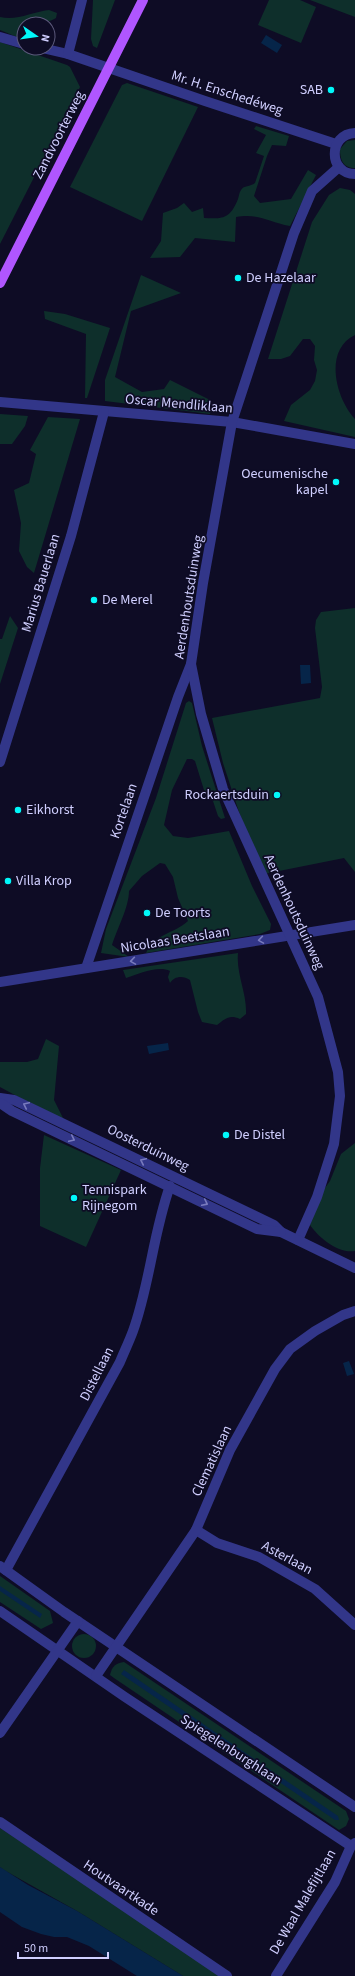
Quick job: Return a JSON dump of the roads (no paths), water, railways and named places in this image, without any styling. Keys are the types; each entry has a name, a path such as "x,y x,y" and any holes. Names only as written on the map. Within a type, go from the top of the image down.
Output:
{"main road":[{"name":"Zandvoorterweg","path":"0,283 143,0"}],"street":[{"path":"68,54 82,0"},
{"path":"0,38 16,42"},
{"name":"Mr. H. Enschedéweg","path":"56,51 336,144"},
{"path":"355,134 343,137 336,144 334,156 339,167 346,173 355,174"},
{"name":"Aerdenhoutsduinweg","path":"298,1240 317,1197 332,1151 338,1120 340,1096 338,1072 333,1048 318,998 222,789 201,714 191,664 203,583 232,422 294,233 312,191 339,167"},
{"name":"Oscar Mendliklaan","path":"0,402 232,422 355,444"},
{"name":"Marius Bauerlaan","path":"0,762 71,536 104,412"},
{"name":"Kortelaan","path":"86,968 178,696 191,664"},
{"name":"Nicolaas Beetslaan","path":"0,982 355,925"},
{"name":"Oosterduinweg","path":"0,1098 14,1100 178,1178 274,1225 281,1232"},
{"name":"Oosterduinweg","path":"0,1103 12,1111 257,1229 281,1232 355,1268"},
{"name":"Distellaan","path":"3,1568 120,1362 133,1330 162,1209 170,1186 178,1178"},
{"name":"Clematislaan","path":"96,1676 196,1530 230,1450 275,1369 290,1349 296,1344 343,1315 355,1311"},
{"name":"Asterlaan","path":"196,1530 217,1542 259,1557 315,1589 355,1625"},
{"path":"0,1733 78,1621 3,1568"},
{"path":"0,1611 58,1651"},
{"name":"Spiegelenburghlaan","path":"78,1621 355,1807"},
{"name":"Spiegelenburghlaan","path":"58,1651 353,1845"},
{"name":"Houtvaartkade","path":"0,1822 227,1976"},
{"name":"De Waal Malefijtlaan","path":"276,1976 335,1882 353,1845"}],"water":[{"path":"266,35 282,45 277,53 261,43"},
{"path":"300,665 310,665 311,683 301,684"},
{"path":"168,1043 169,1050 149,1054 147,1046"},
{"path":"349,1361 354,1374 347,1376 343,1363"},
{"path":"0,1586 42,1614 40,1618 0,1591"},
{"path":"124,1670 338,1816 339,1820 335,1820 121,1674"},
{"path":"0,1867 28,1885 77,1911 183,1976 137,1976 89,1946 67,1937 54,1937 22,1927 0,1912"}],"place":[{"name":"SAB","path":"331,90"},
{"name":"De Hazelaar","path":"238,278"},
{"name":"Oecumenische kapel","path":"336,482"},
{"name":"De Merel","path":"94,600"},
{"name":"Rockaertsduin","path":"277,795"},
{"name":"Eikhorst","path":"18,810"},
{"name":"Villa Krop","path":"8,881"},
{"name":"De Toorts","path":"147,913"},
{"name":"De Distel","path":"226,1135"},
{"name":"Tennispark Rijnegom","path":"74,1198"}]}
